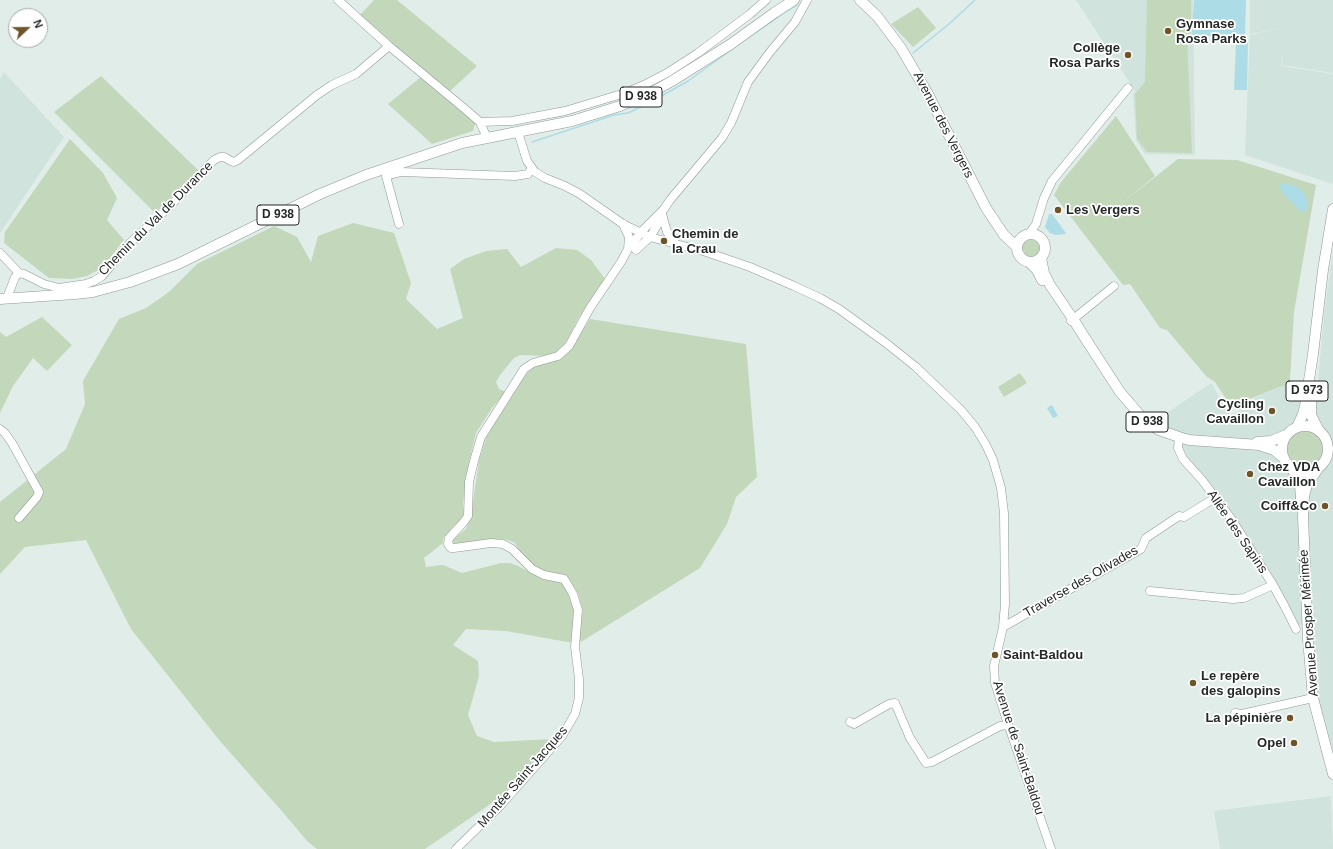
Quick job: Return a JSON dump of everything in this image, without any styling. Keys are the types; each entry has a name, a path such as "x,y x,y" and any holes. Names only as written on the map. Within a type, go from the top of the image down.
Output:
{"main road":[{"name":"D 938","path":"716,53 756,20 784,0"},
{"name":"D 938","path":"4,298 75,294 92,292 116,286 148,276 178,264 320,194 354,179 442,149 572,121 620,106 672,81 794,0"},
{"name":"D 938","path":"852,0 865,9 891,34"},
{"name":"D 938","path":"860,0 877,16 891,34"},
{"name":"Avenue des Vergers","path":"891,34 918,75 976,190 992,218 1004,235 1017,247"},
{"name":"D 973","path":"1297,427 1305,406 1323,270 1333,209"},
{"name":"Avenue des Vergers","path":"992,218 1010,233 1030,235"},
{"name":"D 938","path":"1030,235 1043,241 1045,248 1041,258 1047,280 1072,320 1116,388 1138,415 1148,423 1159,430 1189,440 1247,443 1271,441 1286,435 1297,427"},
{"path":"1017,247 1019,241 1030,235"},
{"name":"D 938","path":"1017,247 1020,257 1029,262 1037,270 1052,297 1072,320"},
{"path":"1029,262 1036,261 1041,258"},
{"name":"D 973","path":"1313,354 1311,415 1326,437"},
{"path":"1291,468 1304,473 1317,470 1329,459 1327,457 1328,447 1326,437 1315,428 1306,426 1297,427"},
{"path":"1284,458 1282,454 1282,444 1286,435"},
{"name":"D 938","path":"1247,443 1270,448 1284,458 1291,468"},
{"name":"Avenue Prosper Mérimée","path":"1291,468 1296,474 1300,485 1303,517 1308,643 1313,698 1333,774"},
{"name":"Avenue Prosper Mérimée","path":"1303,517 1304,496 1307,485 1317,470"}],"street":[{"path":"338,0 389,46 480,122 488,138"},
{"path":"480,122 512,121 565,111 619,95 644,85 667,73 698,53 750,14 766,0"},
{"path":"632,249 652,234 670,200 722,138 731,123 748,82 770,52 796,22 807,0"},
{"name":"Chemin du Val de Durance","path":"19,273 44,284 59,288 94,281 102,276 130,243 169,207 214,160 220,157 224,157 234,162 238,160 317,95 332,85 356,74 389,46"},
{"path":"1030,235 1036,224 1044,198 1052,181 1128,88"},
{"name":"Avenue de Saint-Baldou","path":"518,132 524,153 532,168 545,178 580,194 612,215 643,231"},
{"path":"398,224 386,176 401,172 515,176 528,174 532,168"},
{"path":"632,249 643,231 663,212"},
{"path":"663,212 668,232 674,240"},
{"name":"Avenue de Saint-Baldou","path":"612,215 623,224 674,240 683,245"},
{"path":"623,224 629,237 632,249"},
{"name":"Avenue de Saint-Baldou","path":"652,234 664,241 726,258 773,276 834,307 867,329 906,359 933,383 969,419 978,431 997,473 1002,494 1004,513 1005,604 1003,627 994,666 994,680 1051,849"},
{"path":"632,249 664,241"},
{"name":"Montée Saint-Jacques","path":"456,849 476,830 530,772 562,736 571,722 575,714 579,698 579,679 574,646 579,615 573,594 564,579 544,575 532,569 508,545 491,543 454,548 449,546 447,541 464,523 468,516 468,492 472,468 478,445 484,430 524,370 533,363 558,356 569,346 590,308 621,262 632,249"},
{"path":"0,253 19,273 15,277 4,298"},
{"path":"1072,320 1114,286"},
{"path":"0,429 12,443 39,492 37,497 19,518"},
{"name":"Allée des Sapins","path":"1179,437 1178,448 1182,459 1202,480 1232,520 1286,606 1296,629"},
{"name":"Traverse des Olivades","path":"1003,627 1141,549 1146,538 1179,516 1184,517 1215,498"},
{"path":"1150,591 1233,599 1244,598 1273,585"},
{"path":"1236,713 1242,714 1313,698"},
{"path":"850,722 854,724 889,704 894,703 910,738 926,763 932,762 1000,726 1008,725"}],"shaded area":[{"name":"Collège Rosa Parks","path":"1076,0 1193,0 1195,155 1145,154 1136,140 1133,94 1135,91"},
{"path":"1250,0 1333,0 1333,73 1282,65 1283,46 1281,66 1333,74 1333,184 1245,155 1250,35 1286,27 1250,34"},
{"path":"4,72 64,137 0,233 0,79"},
{"path":"1333,251 1333,758 1320,709 1312,637 1313,625 1298,625 1204,479 1173,442 1158,419 1208,385 1212,384 1228,413 1230,414 1236,413 1241,409 1242,403 1287,384 1290,380 1317,393 1324,314"},
{"path":"1331,796 1333,849 1220,849 1214,811"}],"green space":[{"path":"374,0 397,0 477,66 449,92 359,16"},
{"name":"Collège Rosa Parks","path":"1147,0 1191,0 1191,38 1187,38 1192,153 1147,152 1137,139 1135,94 1145,82"},
{"path":"918,7 936,28 913,47 891,24"},
{"path":"101,76 199,171 155,213 54,112"},
{"path":"422,76 476,121 473,131 432,144 388,104"},
{"path":"1116,116 1155,176 1118,206 1178,159 1237,160 1316,185 1294,312 1290,380 1287,384 1242,402 1242,409 1232,408 1215,382 1207,377 1167,330 1160,328 1130,284 1123,285 1054,195 1061,182"},
{"path":"70,139 103,173 117,198 107,220 124,240 102,268 87,276 72,279 49,278 4,243 5,232"},
{"path":"353,223 394,233 411,283 406,299 437,329 463,318 450,269 464,259 486,251 507,249 521,267 556,248 577,250 591,260 605,279 579,317 566,342 558,352 545,356 520,355 514,358 500,375 496,382 499,389 506,392 492,408 476,433 469,462 463,503 464,516 443,538 443,543 424,558 426,567 443,565 462,573 501,563 510,563 542,579 557,580 562,583 568,591 576,609 572,634 573,643 506,631 466,629 453,645 478,661 479,676 468,715 477,736 494,742 553,739 502,796 425,849 317,849 308,842 220,741 131,629 86,540 25,547 0,574 0,502 66,449 85,404 83,381 119,319 146,308 169,292 197,264 274,226 297,237 311,262 318,236"},
{"path":"1033,238 1038,242 1041,249 1037,256 1030,258 1027,257 1021,247 1023,241"},
{"path":"42,317 72,345 47,371 33,358 13,386 0,413 0,332 6,337"},
{"path":"590,319 746,344 757,477 736,497 727,524 700,568 576,645 583,611 578,593 570,580 563,574 547,573 531,565 523,557 515,543 508,540 501,539 455,545 452,540 466,529 471,516 479,461 487,435 513,391 527,373 535,366 561,358 573,345"},
{"path":"1020,373 1027,383 1004,397 998,387"},
{"path":"1306,431 1316,434 1322,440 1325,450 1322,460 1316,466 1306,469 1296,466 1290,460 1287,450 1290,440 1296,434"}],"water":[{"path":"1194,0 1246,0 1245,34 1242,36 1195,36 1192,34"},
{"path":"1236,42 1248,42 1247,90 1234,90"},
{"path":"1282,183 1296,186 1303,191 1307,200 1307,209 1301,212 1282,192 1279,185"},
{"path":"1049,214 1052,214 1066,233 1065,234 1056,235 1050,233 1045,227"},
{"path":"1052,405 1058,416 1053,418 1047,408"}],"waterway":[{"path":"913,53 949,24 975,0"},
{"path":"739,44 797,5"},
{"path":"532,142 614,115 628,113 688,81 731,50"}],"place":[{"name":"Gymnase Rosa Parks","path":"1168,31"},
{"name":"Collège Rosa Parks","path":"1128,55"},
{"name":"Les Vergers","path":"1058,210"},
{"name":"Chemin de la Crau","path":"664,241"},
{"name":"Cycling Cavaillon","path":"1272,411"},
{"name":"Chez VDA Cavaillon","path":"1250,474"},
{"name":"Coiff&Co","path":"1325,506"},
{"name":"Saint-Baldou","path":"995,655"},
{"name":"Le repère des galopins","path":"1193,683"},
{"name":"La pépinière","path":"1290,718"},
{"name":"Opel","path":"1294,743"}]}
